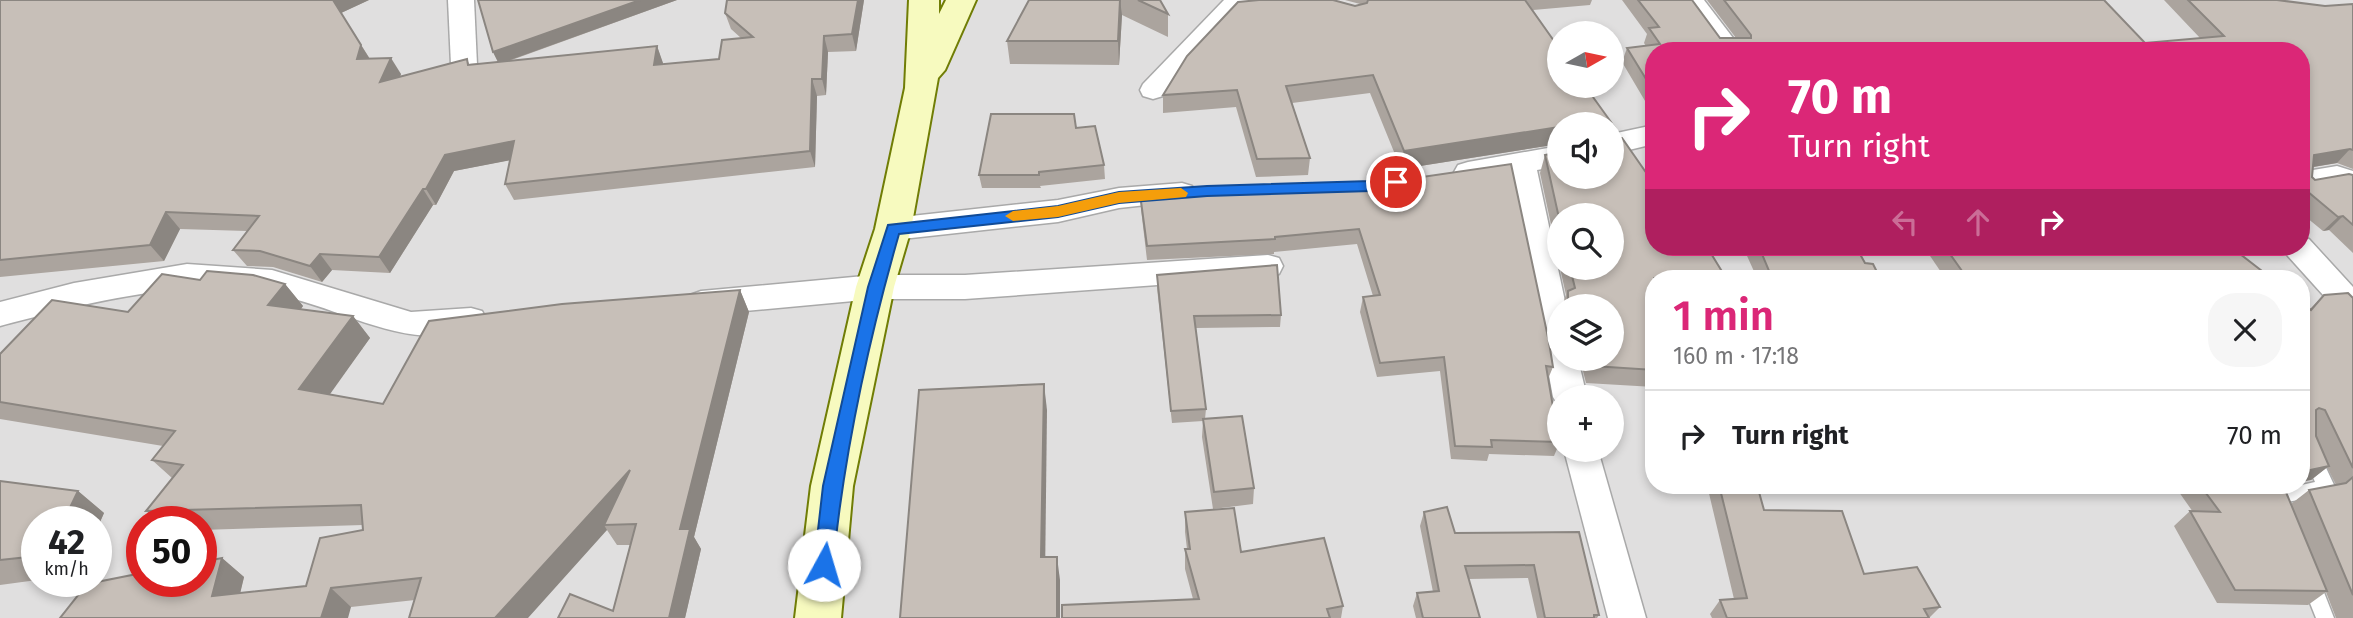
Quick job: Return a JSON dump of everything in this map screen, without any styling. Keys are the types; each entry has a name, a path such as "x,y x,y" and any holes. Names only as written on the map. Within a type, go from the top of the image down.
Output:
{"main road":[{"path":"818,618 832,486 876,287 893,229 921,88 924,0"},
{"path":"921,88 961,0"}],"street":[{"path":"461,0 464,65"},
{"path":"1153,90 1238,0"},
{"path":"1691,0 1723,42"},
{"path":"1624,141 1645,136"},
{"path":"1439,176 1547,159"},
{"path":"1521,164 1548,294"},
{"path":"2310,180 2337,176 2353,183"},
{"path":"893,229 1058,211 1119,198 1207,191"},
{"path":"2306,256 2353,307"},
{"path":"676,305 876,287 965,287 1268,266"},
{"path":"0,314 74,295 187,276 272,282 411,324 504,318"},
{"path":"1584,462 1627,618"}],"lane":[{"path":"2310,452 2326,487 2310,490"},
{"path":"2286,521 2276,497 2291,494"},
{"path":"2301,558 2325,618"}],"shaded area":[{"path":"0,0 924,0 921,85 961,0 2353,0 2353,618 0,618"}],"building":[{"path":"0,0 333,0 361,45 357,59 391,58 380,82 467,59 468,65 657,46 654,65 719,59 722,40 753,37 725,13 727,0 858,0 852,34 824,36 822,79 812,79 810,151 505,184 514,141 445,155 426,189 423,189 379,257 320,254 310,266 260,251 233,250 259,216 166,212 150,245 0,260"},
{"path":"478,0 640,0 493,52"},
{"path":"1029,0 1120,0 1118,41 1007,41"},
{"path":"1138,0 1160,0 1168,14"},
{"path":"1333,0 1355,6 1367,3 1368,0 1525,0 1547,31 1547,98 1594,98 1604,112 1547,112 1547,129 1404,151 1373,75 1286,86 1310,158 1257,159 1237,90 1163,95 1187,56 1238,2"},
{"path":"1638,0 1692,0 1720,38 1751,38 1724,0 2104,0 2144,42 1659,42 1649,28 1659,27"},
{"path":"2188,0 2277,0 2325,6 2353,4 2353,150 2314,155 2312,177 2315,180 2353,175 2353,225 2343,216 2338,217 2310,194 2310,42 2156,42 2224,36"},
{"path":"1645,46 1645,77 1627,48"},
{"path":"991,114 1074,114 1076,128 1095,126 1104,165 1039,172 1039,175 979,175"},
{"path":"1624,141 1645,171 1645,256 1713,256 1721,270 1645,270 1645,369 1624,368 1624,294 1568,294 1568,291 1575,288 1573,280 1624,280 1624,203 1556,203 1553,189 1624,189"},
{"path":"1511,164 1547,333 1546,366 1549,385 1547,385 1547,442 1491,440 1492,447 1455,446 1444,357 1380,363 1363,297 1380,295 1359,229 1275,239 1147,246 1140,194 1374,184"},
{"path":"1763,256 1861,256 1865,263 1873,264 1876,270 1769,270"},
{"path":"1951,256 2243,256 2261,270 1961,270"},
{"path":"1277,265 1281,315 1194,316 1206,409 1171,411 1157,275"},
{"path":"207,271 253,275 285,284 268,305 353,316 299,389 383,404 429,321 562,304 740,290 680,529 690,529 669,618 558,618 570,594 613,611 636,524 604,525 630,470 495,618 409,618 421,578 331,588 321,618 60,618 77,597 112,597 112,579 126,576 126,597 217,597 306,586 320,538 363,530 361,505 217,509 217,506 150,506 183,465 152,460 175,431 0,402 0,354 52,300 128,312 162,274 200,280"},
{"path":"2348,293 2353,298 2353,468 2325,410 2319,408 2316,410 2316,436 2329,466 2310,470 2310,309 2324,295"},
{"path":"1044,384 1041,557 1057,557 1057,618 900,618 919,390"},
{"path":"1242,416 1254,488 1214,492 1203,419"},
{"path":"2353,477 2353,595 2310,492 2310,490 2346,483"},
{"path":"0,481 78,491 71,506 21,506 21,558 0,560"},
{"path":"1721,494 1760,494 1764,510 1842,511 1864,574 1917,567 1940,607 1924,609 1929,618 1727,618 1720,600 1747,598"},
{"path":"2207,494 2287,494 2327,591 2235,590 2190,511 2220,512"},
{"path":"1447,507 1455,533 1579,532 1599,615 1594,615 1594,618 1545,618 1534,565 1465,566 1480,618 1423,618 1417,593 1439,591 1424,512"},
{"path":"1234,508 1241,552 1324,538 1343,606 1327,609 1330,618 1062,618 1062,605 1199,599 1185,549 1190,549 1185,512"},
{"path":"222,558 217,577 217,559"}],"slow traffic":[{"path":"1013,216 1058,211 1119,198 1181,193"}],"route":[{"path":"824,565 832,486 876,287 893,229 1058,211 1119,198 1207,191 1371,186 1396,182"}]}
